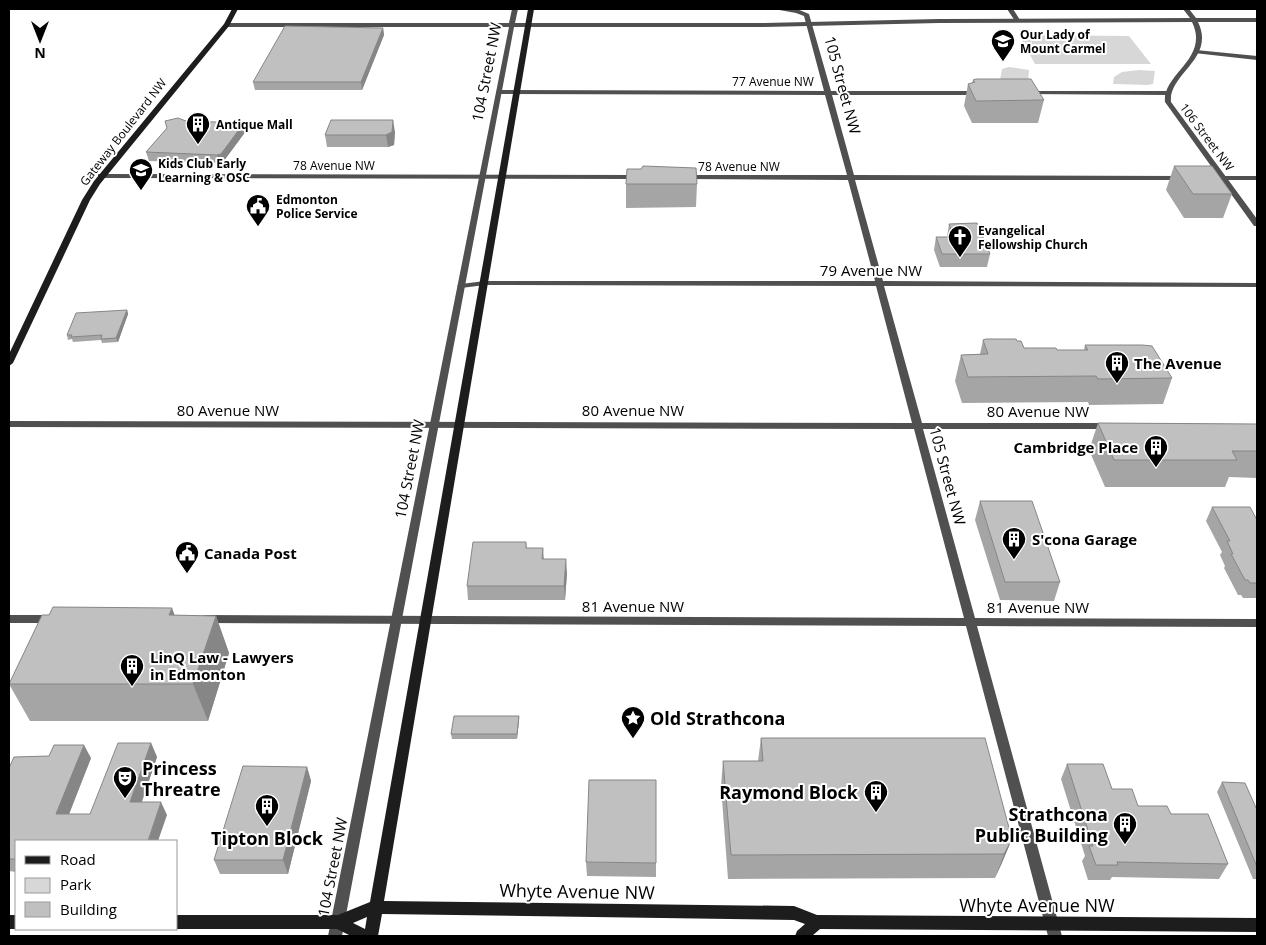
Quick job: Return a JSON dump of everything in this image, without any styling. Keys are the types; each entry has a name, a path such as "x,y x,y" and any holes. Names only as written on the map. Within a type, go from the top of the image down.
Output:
{"main road":[{"name":"Gateway Boulevard NW","path":"9,363 86,200 101,176 227,25 235,9"},
{"path":"371,936 531,9"},
{"name":"Whyte Avenue NW","path":"336,929 375,907 794,913 817,922 1054,930 1257,925"},
{"name":"Whyte Avenue NW","path":"178,922 336,929 364,936"},
{"path":"802,936 817,922"}],"street":[{"name":"104 Street NW","path":"336,929 398,620 481,177 516,9"},
{"path":"778,9 804,13 807,15 809,24"},
{"path":"1010,9 1017,20"},
{"name":"106 Street NW","path":"1186,9 1200,26 1200,41 1196,52 1167,93 1169,106 1257,224"},
{"path":"227,25 809,24 1017,20 1257,20"},
{"name":"105 Street NW","path":"809,24 1054,930"},
{"path":"1196,52 1257,58"},
{"name":"77 Avenue NW","path":"499,92 988,92"},
{"path":"1017,93 1167,93"},
{"name":"78 Avenue NW","path":"101,176 645,177"},
{"name":"78 Avenue NW","path":"674,177 1192,178"},
{"path":"1202,178 1257,178"},
{"name":"79 Avenue NW","path":"461,286 485,284 1257,285"},
{"name":"80 Avenue NW","path":"9,424 1118,426"},
{"path":"9,619 67,619"},
{"name":"81 Avenue NW","path":"195,619 1257,623"}],"green space":[{"path":"1019,35 1129,36 1151,64 1035,64"},
{"path":"1009,67 1029,70 1028,84 1000,80 1002,69"},
{"path":"1155,71 1153,84 1113,84 1114,77 1122,72"}],"building":[{"path":"285,26 383,28 361,82 253,82"},
{"path":"1031,79 1044,100 976,101 968,84 975,82 973,80"},
{"name":"Antique Mall","path":"178,118 186,121 244,123 221,154 146,152 167,128 165,121"},
{"path":"331,120 393,120 392,132 386,135 325,135"},
{"path":"643,166 696,168 697,184 626,184 627,169 641,169"},
{"path":"1174,166 1212,166 1232,194 1193,194"},
{"path":"977,223 990,254 942,254 936,237 954,237 949,224"},
{"path":"127,310 116,338 101,339 102,335 71,337 72,335 67,335 76,313"},
{"path":"1016,339 1021,341 1024,348 1056,348 1057,350 1088,350 1085,345 1152,346 1172,378 1098,379 1096,376 968,377 961,355 988,354 983,340"},
{"path":"1098,423 1257,424 1257,451 1232,451 1237,460 1114,460"},
{"path":"980,501 1032,501 1060,582 1005,582"},
{"path":"1212,507 1250,507 1257,520 1257,583 1250,583 1248,580 1245,580 1231,554 1233,554 1227,541 1230,541"},
{"path":"473,542 526,542 526,548 543,548 542,559 566,559 564,586 467,586"},
{"path":"53,607 172,608 169,615 216,616 193,684 9,684 42,615 49,615"},
{"path":"454,716 519,716 517,734 451,734"},
{"name":"Raymond Block","path":"761,738 985,738 1012,839 1004,854 731,855 723,761 763,761"},
{"path":"118,743 151,743 130,802 161,802 148,840 15,840 15,859 9,859 9,768 14,757 49,756 54,745 84,745 56,814 90,814"},
{"path":"1067,764 1103,764 1112,789 1132,789 1138,806 1167,806 1171,814 1208,814 1228,864 1117,862 1118,865 1096,865 1089,846 1093,846"},
{"name":"Tipton Block","path":"243,766 307,767 283,860 214,860"},
{"path":"589,780 656,780 656,863 586,862"},
{"path":"1222,782 1245,783 1257,810 1257,867"}],"place":[{"name":"Our Lady of Mount Carmel","path":"1003,62"},
{"name":"Antique Mall","path":"198,145"},
{"name":"Kids Club Early Learning & OSC","path":"141,191"},
{"name":"Edmonton Police Service","path":"258,227"},
{"name":"Evangelical Fellowship Church","path":"960,258"},
{"name":"The Avenue","path":"1117,384"},
{"name":"Cambridge Place","path":"1156,468"},
{"name":"S'cona Garage","path":"1014,560"},
{"name":"Canada Post","path":"187,574"},
{"name":"LinQ Law - Lawyers in Edmonton","path":"132,687"},
{"name":"Old Strathcona","path":"633,739"},
{"name":"Princess Threatre","path":"125,799"},
{"name":"Raymond Block","path":"876,813"},
{"name":"Tipton Block","path":"267,827"},
{"name":"Strathcona Public Building","path":"1125,845"}]}
